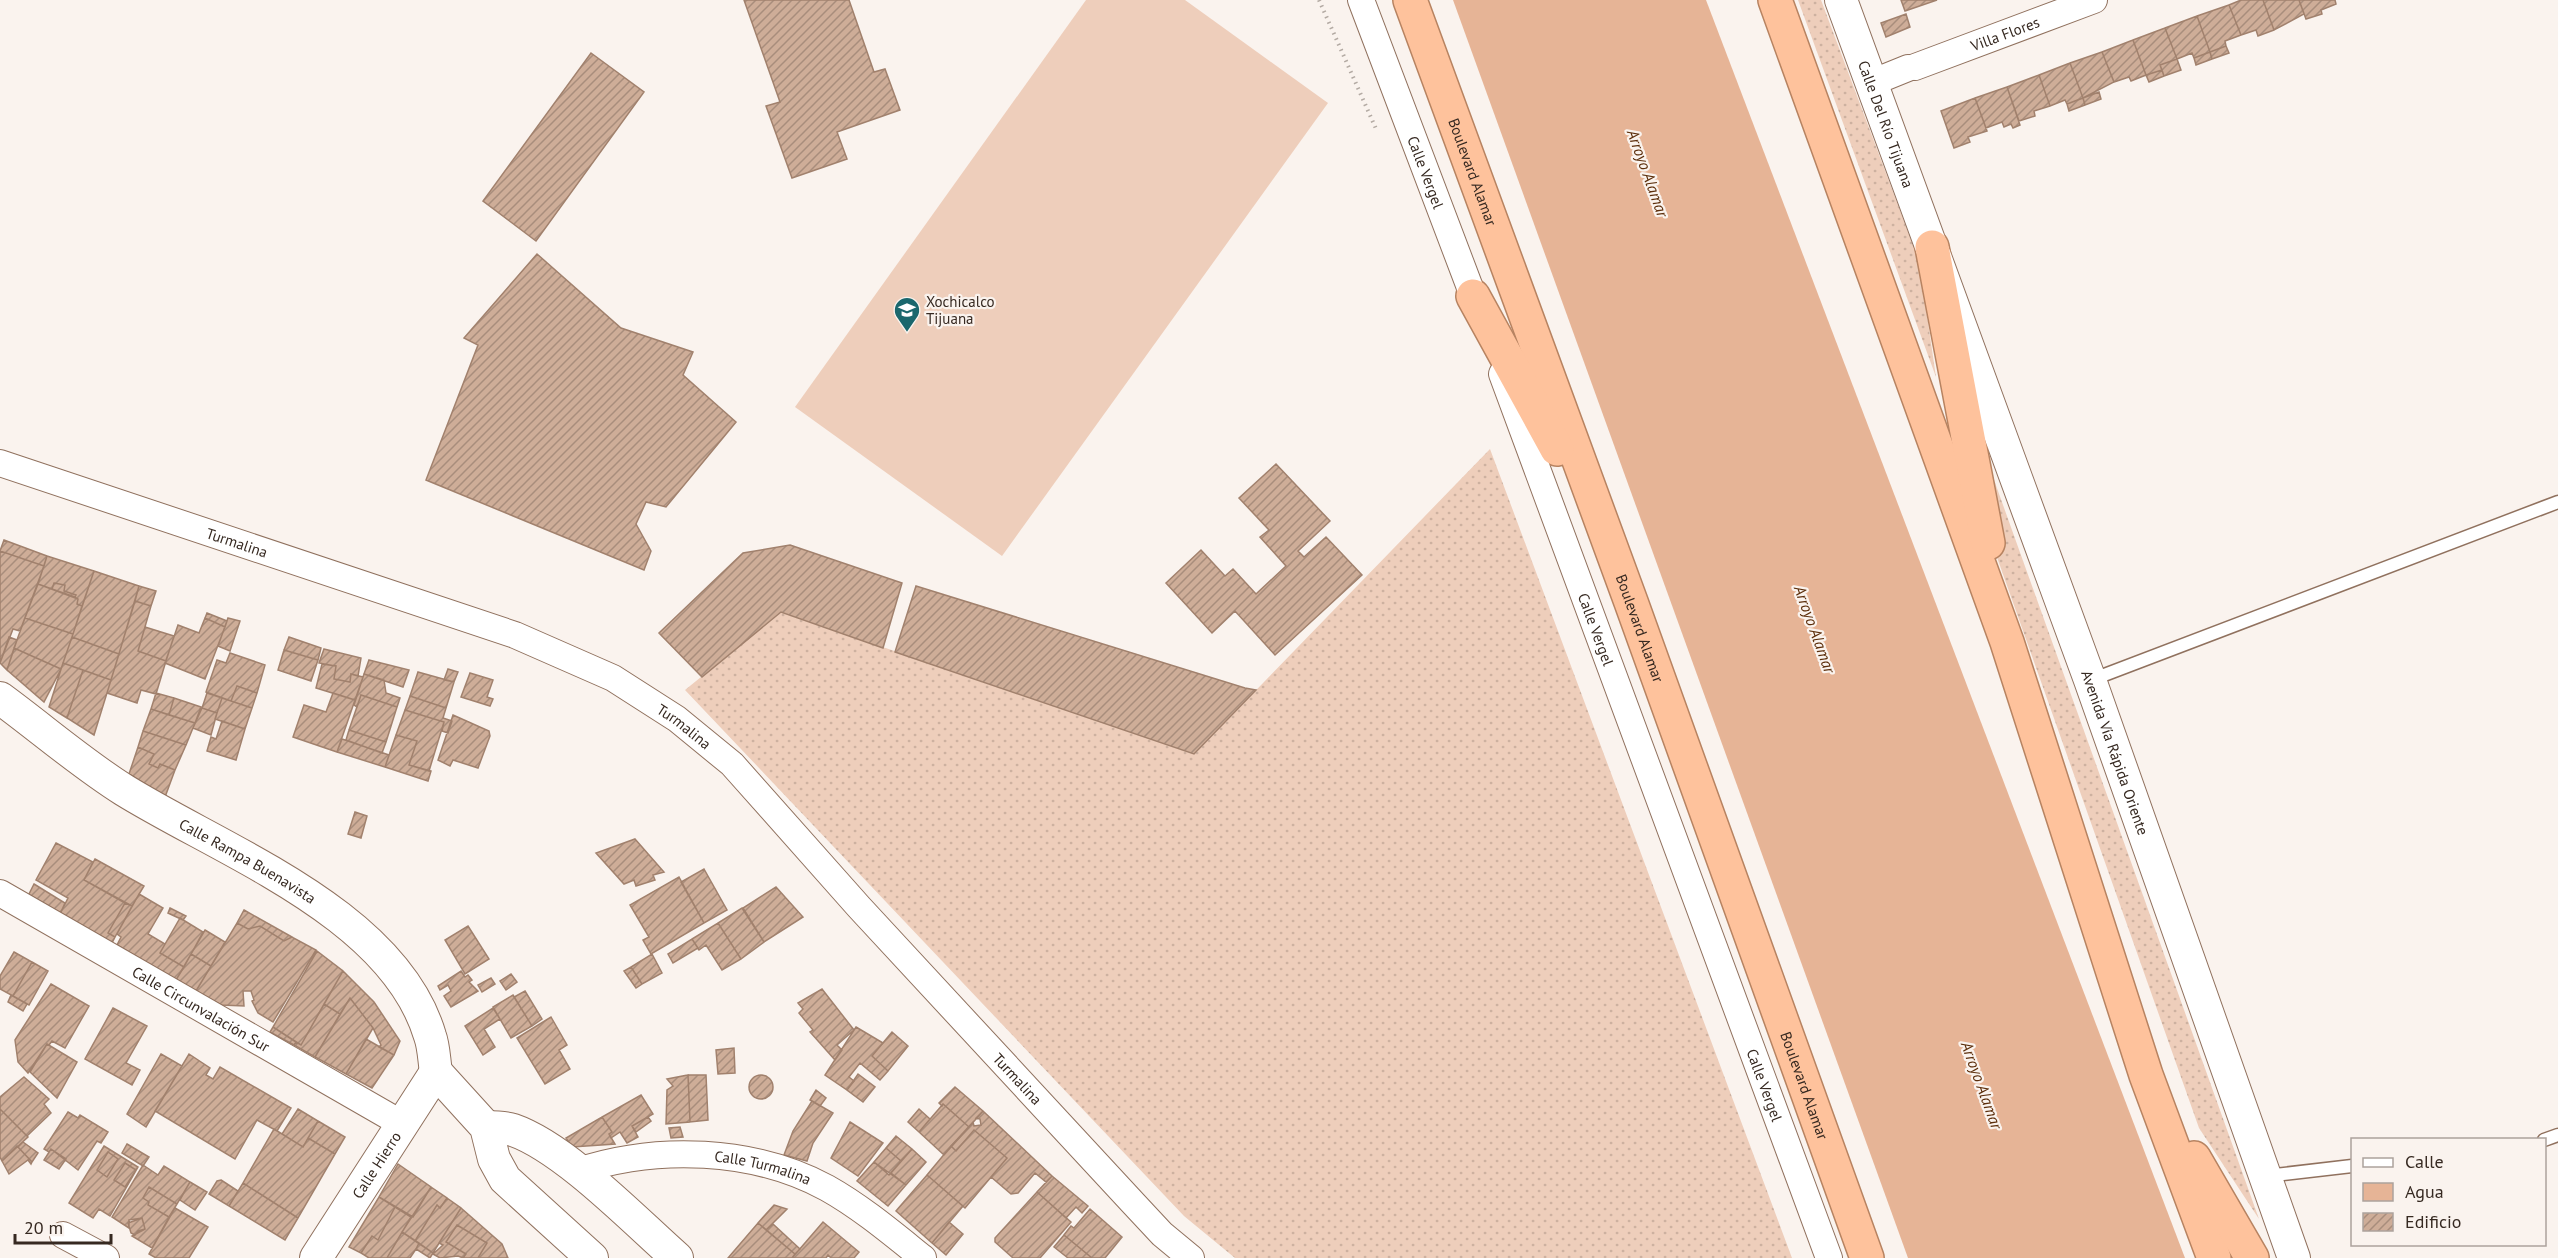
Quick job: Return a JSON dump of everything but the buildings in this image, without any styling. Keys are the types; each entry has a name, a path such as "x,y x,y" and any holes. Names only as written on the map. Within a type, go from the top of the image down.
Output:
{"highway":[{"name":"Boulevard Alamar","path":"1410,0 1868,1258"},
{"path":"1775,0 2007,642 2146,1075 2214,1258"},
{"path":"1932,247 2007,642"},
{"path":"1473,296 1554,442 1631,602"},
{"path":"2146,1075 2252,1258"}],"street":[{"name":"Calle Vergel","path":"1361,0 1829,1258"},
{"name":"Calle Del Río Tijuana","path":"1841,0 1932,247"},
{"name":"Villa Flores","path":"1871,83 2094,0"},
{"name":"Avenida Vía Rápida Oriente","path":"1932,247 2090,680 2294,1258"},
{"name":"Turmalina","path":"0,464 516,635 592,667 677,719 732,764 858,906 1148,1219 1191,1258"},
{"name":"Calle Rampa Buenavista","path":"0,698 123,789 304,892 362,936 399,979 417,1006 431,1037 436,1072"},
{"name":"Calle Circunvalación Sur","path":"0,893 404,1125"},
{"name":"Calle Hierro","path":"316,1258 404,1125 436,1072"},
{"path":"436,1072 486,1127 494,1159 505,1179 592,1258"},
{"path":"486,1127 514,1130 534,1140 578,1171 677,1258"},
{"name":"Calle Turmalina","path":"578,1171 627,1158 729,1156 749,1160 798,1175 828,1188 923,1258"},
{"path":"63,1235 106,1258"}],"lane":[{"path":"2090,680 2558,502"},
{"path":"2265,1176 2351,1166"}],"shaded area":[{"path":"1086,0 1185,0 1328,103 1002,556 795,407"},
{"path":"1798,0 1821,0 1919,261 1936,377"},
{"path":"1979,438 2259,1219 2199,1128 1993,546"},
{"path":"1490,449 1792,1258 1235,1258 1184,1216 685,690 781,612 1194,754"}],"water":[{"name":"Arroyo Alamar","path":"1453,0 1706,0 2185,1258 1908,1258"}],"place":[{"name":"Xochicalco Tijuana","path":"907,333"}]}
